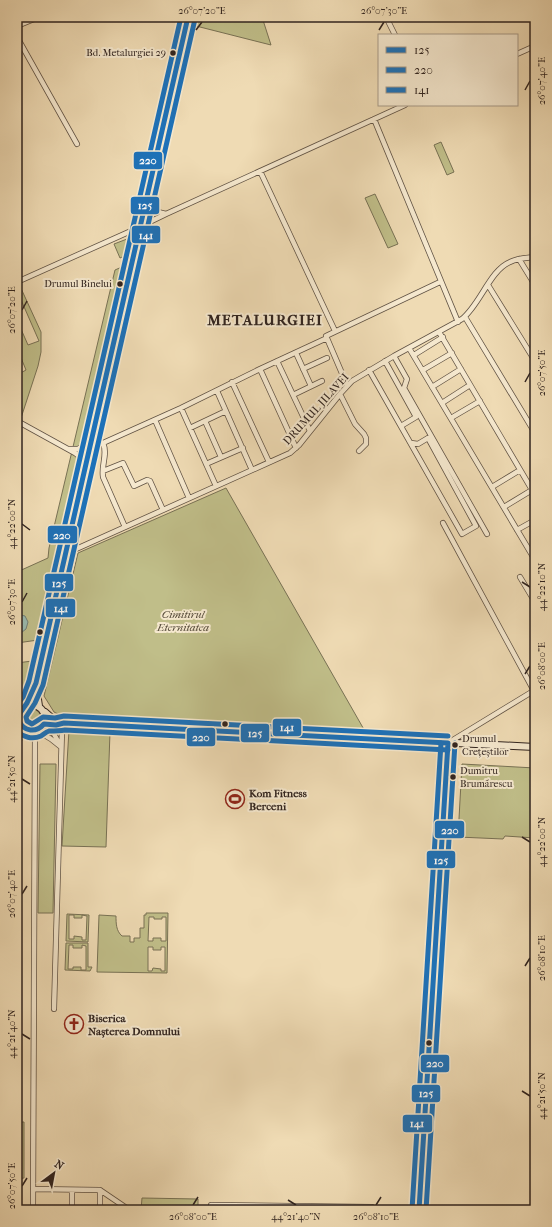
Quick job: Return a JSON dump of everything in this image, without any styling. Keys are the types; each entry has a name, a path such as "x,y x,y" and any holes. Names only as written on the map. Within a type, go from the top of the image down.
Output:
{"main road":[{"path":"45,712 46,718 44,724 42,727 34,731 23,727 18,723 21,711 25,707 36,683 188,17"},
{"path":"36,683 39,706"},
{"path":"25,707 32,704 39,706 53,719 64,722 535,747"},
{"path":"44,724 56,725 64,722"}],"street":[{"path":"17,26 39,17"},
{"path":"386,17 394,34"},
{"path":"17,37 78,144"},
{"path":"518,54 535,46"},
{"path":"17,282 403,106"},
{"path":"374,119 440,282 458,322"},
{"path":"260,171 335,331"},
{"path":"145,205 154,211 166,214"},
{"name":"DRUMUL JILAVEI","path":"65,554 290,453 296,448 347,385 358,376 458,322 465,316 503,265 519,259 535,257"},
{"path":"519,259 535,285"},
{"path":"67,448 78,449 90,443 98,445 155,420 260,368 327,338 326,336 335,331 440,282"},
{"path":"488,285 535,361"},
{"path":"465,316 535,433"},
{"path":"439,332 535,495"},
{"path":"414,355 443,337"},
{"path":"327,338 347,385"},
{"path":"409,348 535,560"},
{"path":"296,353 311,386"},
{"path":"423,370 452,353"},
{"path":"394,356 408,379 404,385 404,388 487,534"},
{"path":"303,369 327,358"},
{"path":"277,361 310,431"},
{"path":"385,361 416,417 401,426"},
{"path":"260,368 296,448"},
{"path":"432,387 461,369"},
{"path":"369,370 462,534 476,526 428,438 418,444 411,443"},
{"path":"293,395 322,381"},
{"path":"232,382 269,462"},
{"path":"442,403 470,385"},
{"path":"217,390 252,470"},
{"path":"340,394 355,424 365,435 366,444 359,451"},
{"path":"451,418 480,401"},
{"path":"181,408 216,486"},
{"path":"190,428 226,411"},
{"path":"155,420 190,498"},
{"path":"205,421 221,458"},
{"path":"17,422 67,448 78,456 85,465"},
{"path":"103,443 105,451 103,471 105,481 125,526"},
{"path":"206,464 243,448"},
{"path":"103,471 123,463 134,486 149,480 163,510"},
{"path":"492,487 520,470"},
{"path":"504,507 532,490"},
{"path":"518,530 535,520"},
{"path":"419,1210 448,743 534,691 443,523"},
{"path":"529,550 535,546"},
{"path":"520,577 535,602"},
{"path":"54,1009 61,747 64,722"},
{"path":"44,724 54,734 61,747"},
{"path":"34,731 52,739 61,747"},
{"path":"17,741 34,731"},
{"path":"33,1210 34,731"},
{"path":"33,1189 100,1190 128,1210"},
{"path":"72,1190 72,1210"},
{"path":"100,1190 100,1210"},
{"path":"211,1210 211,1205 245,1208 372,1209"}],"green space":[{"path":"198,17 262,17 271,45 196,26"},
{"path":"441,142 454,172 447,175 434,145"},
{"path":"375,194 398,244 388,248 365,198"},
{"path":"127,239 130,241 127,255 120,258 114,244"},
{"path":"124,266 124,271 121,273 117,286 119,290 38,640 17,643 17,572 48,558 49,548 115,270"},
{"path":"19,284 41,332 41,352 38,366 21,418 17,416 17,401 21,399 20,396 17,396 17,375 26,370 17,348 17,329 19,328 17,320 28,345 39,341 17,293 17,285"},
{"name":"Cimitirul Eternitatea","path":"226,488 366,733 62,716 54,712 44,696 78,553"},
{"path":"32,661 24,698 17,706 17,663"},
{"path":"28,709 36,709 41,714 39,725 36,727 28,727 23,722 23,714"},
{"path":"69,730 110,732 106,847 62,846"},
{"path":"40,764 56,764 53,913 38,913"},
{"path":"462,764 535,768 535,838 505,836 503,839 458,837"},
{"path":"146,913 168,913 167,973 97,972 99,915 116,916 117,927 120,934 122,936 130,936 130,942 134,942 134,938 140,938 140,928 144,928 144,915 146,915","holes":["149,917 154,917 154,919 162,919 162,917 166,917 166,941 161,941 161,938 153,938 153,941 148,941","148,947 153,947 153,950 161,950 161,947 165,947 165,971 153,968 152,971 148,971"]},
{"path":"67,914 89,915 88,942 66,941","holes":["69,915 74,915 74,918 82,918 82,915 87,916 86,940 82,940 82,937 74,936 74,939 69,939"]},
{"path":"66,943 88,943 88,967 92,967 90,971 65,970","holes":["69,945 73,945 73,948 82,948 82,945 86,946 86,970 81,970 81,967 73,967 73,969 68,969"]},
{"path":"17,1122 24,1122 24,1178 17,1179"},
{"path":"142,1198 198,1199 198,1210 141,1210"}],"water":[{"path":"17,614 25,616 28,622 26,629 17,636"}],"transit line":[{"name":"220","path":"17,705 23,697 29,681 181,17"},
{"name":"125","path":"188,17 36,683 27,703 20,713 19,721 21,725 30,730 37,729 44,724 56,725 64,723 448,743"},
{"name":"141","path":"195,19 43,685 35,703 26,717 27,721 32,724 43,717 55,718 64,716 448,736"},
{"name":"220","path":"17,731 22,735 31,738 41,736 49,731 65,730 448,750"},
{"name":"141","path":"412,1210 441,743"},
{"name":"125","path":"419,1210 448,743"},
{"name":"220","path":"426,1210 455,743"}],"place":[{"name":"Bd. Metalurgiei 29","path":"173,53"},
{"name":"Drumul Binelui","path":"120,284"},
{"name":"Drumul Crețeștilor","path":"455,745"},
{"name":"Dumitru Brumărescu","path":"453,777"},
{"name":"Kom Fitness Berceni","path":"235,799"},
{"name":"Biserica Nașterea Domnului","path":"74,1024"}],"district":[{"name":"METALURGIEI","path":"265,320"}]}
